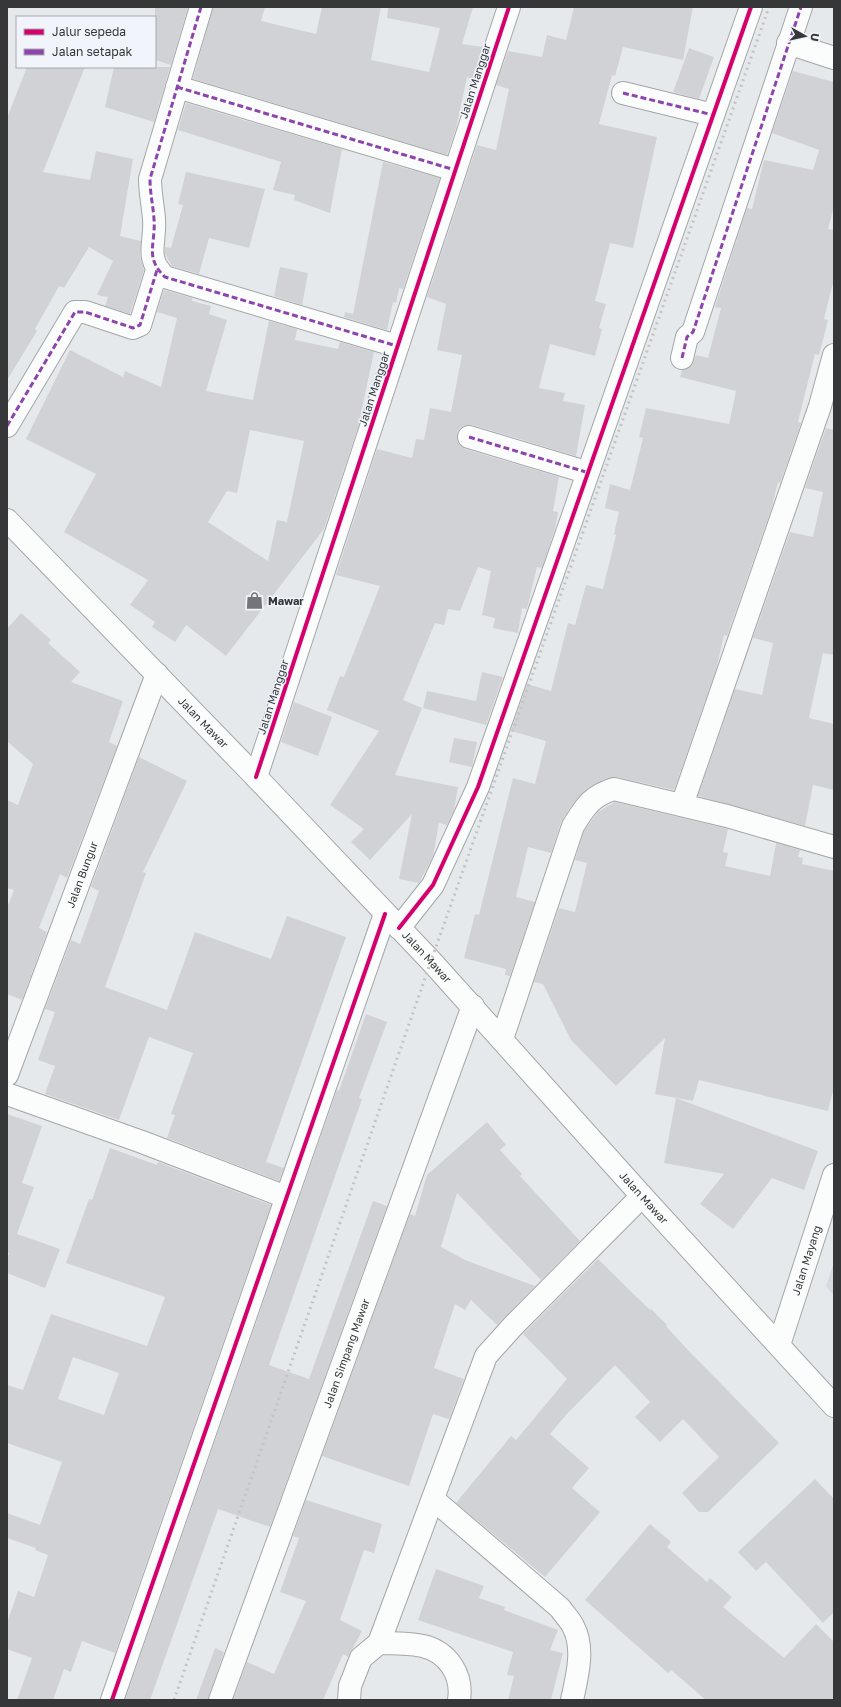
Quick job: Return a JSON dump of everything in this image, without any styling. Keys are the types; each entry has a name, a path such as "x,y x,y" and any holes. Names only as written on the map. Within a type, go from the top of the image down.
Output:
{"street":[{"path":"201,7 150,179 150,196 154,219 152,258 157,270 165,277 397,346"},
{"name":"Jalan Manggar","path":"256,777 509,7"},
{"path":"112,1700 286,1197 392,921 433,885 478,787 586,472 751,7"},
{"path":"682,358 687,337 692,332 801,7"},
{"path":"788,43 834,58"},
{"path":"177,87 455,170"},
{"path":"623,93 712,115"},
{"path":"7,426 74,312 85,312 133,328 140,325 157,270"},
{"path":"682,805 827,408 834,355"},
{"path":"469,437 586,472"},
{"name":"Jalan Mawar","path":"7,520 256,777 473,1006 642,1196 834,1406"},
{"name":"Jalan Bungur","path":"7,1075 157,674"},
{"path":"502,1039 573,826 585,808 600,793 614,789 682,805 834,847"},
{"name":"Jalan Simpang Mawar","path":"220,1700 473,1006"},
{"path":"7,1094 142,1142 286,1197"},
{"name":"Jalan Mayang","path":"779,1345 834,1175"},
{"path":"349,1700 350,1686 361,1658 379,1642 486,1356 513,1326 642,1196"},
{"path":"433,1499 560,1608 573,1627 578,1645 578,1667 572,1700"},
{"path":"379,1642 408,1643 425,1646 441,1655 455,1668 458,1679 459,1700"}],"shaded area":[{"path":"834,1262 834,1296 826,1286"}],"building":[{"path":"155,7 188,7 171,65 156,60"},
{"path":"213,7 265,7 261,21 316,34 322,7 381,7 371,60 429,72 440,28 387,18 388,7 473,7 462,44 483,47 472,79 467,77 456,128 447,155 193,79"},
{"path":"574,7 693,7 683,60 623,47 615,76 612,75 599,124 657,137 633,248 610,243 595,301 606,304 599,328 602,329 595,356 550,344 539,388 565,393 563,401 585,405 576,456 473,425 466,425 460,428 457,433 457,440 460,446 465,449 559,477 553,511 558,512 555,529 542,568 537,567 527,609 522,608 518,633 493,628 495,618 482,615 491,571 478,567 460,611 448,609 444,625 435,623 403,700 422,708 395,775 458,787 454,810 447,825 439,823 433,856 419,883 399,879 412,814 370,860 351,842 364,829 330,805 379,731 327,710 340,676 344,677 380,586 336,575 377,449 412,458 416,439 424,440 430,408 451,412 462,355 437,350 446,304 427,297 477,145 496,150 509,89 496,85 508,51 542,57 547,35 566,40"},
{"path":"689,48 714,57 699,99 673,92"},
{"path":"170,67 154,122 105,107 114,68"},
{"path":"27,68 85,68 43,172 90,180 96,151 133,159 120,236 141,241 140,257 144,270 130,314 105,306 108,297 97,295 113,261 89,247 64,288 59,286 35,329 37,331 7,380 7,118"},
{"path":"793,71 834,82 834,206 828,229 834,230 834,279 824,319 828,320 819,355 815,354 798,422 801,423 780,483 778,482 771,510 727,636 724,635 716,670 674,790 617,777 602,780 586,789 571,806 561,822 551,853 528,847 516,897 535,902 510,976 505,975 506,969 464,958 475,914 479,915 513,778 535,784 546,741 511,731 527,684 551,691 568,623 575,625 586,585 603,589 616,535 614,534 619,512 605,508 610,484 630,490 643,438 639,437 646,408 729,424 736,391 680,377 682,370 691,366 696,355 708,358 721,308 715,307 747,208 752,209 764,160 813,170 819,150 772,133"},
{"path":"186,103 342,149 330,213 294,200 295,195 273,190 281,162 178,130"},
{"path":"383,162 440,178 403,289 399,288 396,303 393,302 387,330 344,317 345,312 353,314"},
{"path":"186,172 265,189 249,248 209,238 199,274 172,266 165,254 165,247 171,248 183,205 178,204"},
{"path":"280,267 308,273 302,305 274,296"},
{"path":"164,290 192,298 192,301 211,306 209,314 227,320 206,391 253,400 269,321 297,329 295,340 338,349 340,342 374,352 358,427 324,529 226,656 186,625 175,642 152,627 155,622 130,605 148,580 64,532 96,474 26,439 70,350 123,377 125,371 161,387 177,318 157,312","holes":["250,430 304,441 287,522 277,520 268,561 208,522 227,491 237,493"]},
{"path":"826,428 834,430 834,655 823,653 809,718 834,724 834,790 813,785 805,826 698,796 735,689 762,695 773,643 753,638 790,532 813,537 823,492 805,488"},
{"path":"21,613 51,640 48,643 80,672 71,682 123,701 109,742 117,746 67,878 60,874 39,928 47,932 22,1000 7,994 7,908 14,890 7,888 7,800 18,805 33,764 7,741 7,629"},
{"path":"482,672 503,677 486,725 423,708 427,691 476,701"},
{"path":"294,702 332,717 318,756 281,742"},
{"path":"454,738 477,742 472,767 449,762"},
{"path":"139,757 187,781 143,872 146,873 105,987 167,1010 195,932 271,959 287,916 346,937 266,1162 284,1168 279,1181 167,1138 175,1115 171,1114 193,1053 149,1037 119,1120 45,1094 55,1066 38,1060 55,1012 45,1009 71,940 80,944 99,891 91,887"},
{"path":"615,802 728,829 723,852 728,853 725,866 770,876 776,843 800,850 798,857 803,858 802,864 834,871 834,1087 828,1111 699,1080 693,1101 655,1094 665,1038 616,1086 571,1040 543,984 534,982 559,908 575,912 587,863 575,860 584,831 598,812"},
{"path":"366,1014 387,1022 359,1098 362,1099 269,1365 309,1379 373,1201 387,1206 270,1527 218,1509 150,1700 125,1700 337,1090 339,1091"},
{"path":"676,1098 818,1151 804,1190 772,1178 733,1229 700,1204 724,1174 664,1163"},
{"path":"7,1114 42,1126 22,1183 34,1187 17,1234 60,1249 45,1288 7,1273 7,1260 9,1253 7,1253"},
{"path":"487,1122 506,1145 500,1150 522,1174 520,1176 580,1241 541,1280 457,1193 441,1247 465,1260 535,1286 497,1325 471,1300 465,1310 455,1304 434,1368 464,1379 449,1419 433,1414 409,1486 322,1456 410,1214 415,1216 427,1175"},
{"path":"110,1148 157,1165 158,1162 271,1205 115,1653 82,1641 71,1672 64,1669 53,1700 17,1700 32,1658 7,1649 7,1623 18,1591 34,1597 48,1555 35,1550 36,1548 7,1538 7,1513 40,1525 62,1462 7,1443 7,1385 23,1390 51,1314 147,1346 165,1297 66,1263 89,1199 92,1200","holes":["73,1357 119,1373 104,1415 58,1399"]},
{"path":"598,1259 667,1325 666,1326 685,1347 779,1443 708,1512 699,1512 682,1493 719,1457 683,1419 660,1442 635,1417 650,1402 615,1365 566,1415 550,1434 589,1468 572,1488 600,1512 545,1577 456,1503 511,1436 516,1440 567,1379 523,1334"},
{"path":"815,1479 834,1499 834,1612 823,1623 766,1562 756,1571 738,1552"},
{"path":"306,1500 382,1524 374,1553 364,1550 340,1620 362,1631 348,1657 343,1654 323,1700 233,1700 247,1662 274,1674 306,1601 280,1592 299,1538 293,1536"},
{"path":"650,1524 671,1542 667,1547 707,1582 710,1578 732,1597 723,1607 784,1658 816,1624 834,1642 834,1700 706,1700 671,1670 668,1673 585,1600"},
{"path":"436,1569 484,1586 479,1598 505,1607 504,1610 558,1630 550,1650 563,1653 551,1700 508,1700 514,1676 507,1675 513,1652 418,1620"},
{"path":"215,1648 224,1652 208,1700 196,1700"}],"railway":[{"path":"174,1700 431,961 769,7"}],"marked path":[{"path":"201,7 150,179 154,219 152,250 155,263 159,270 165,277 397,346"},
{"path":"682,358 687,337 693,332 801,7"},
{"path":"177,87 455,170"},
{"path":"623,93 713,115"},
{"path":"7,426 75,312 85,312 133,328 140,325 157,270"},
{"path":"469,437 586,472"}],"cycle path":[{"path":"256,777 509,7"},
{"path":"399,928 433,885 478,787 751,7"},
{"path":"112,1700 385,914"}],"place":[{"name":"Mawar","path":"255,601"}]}
